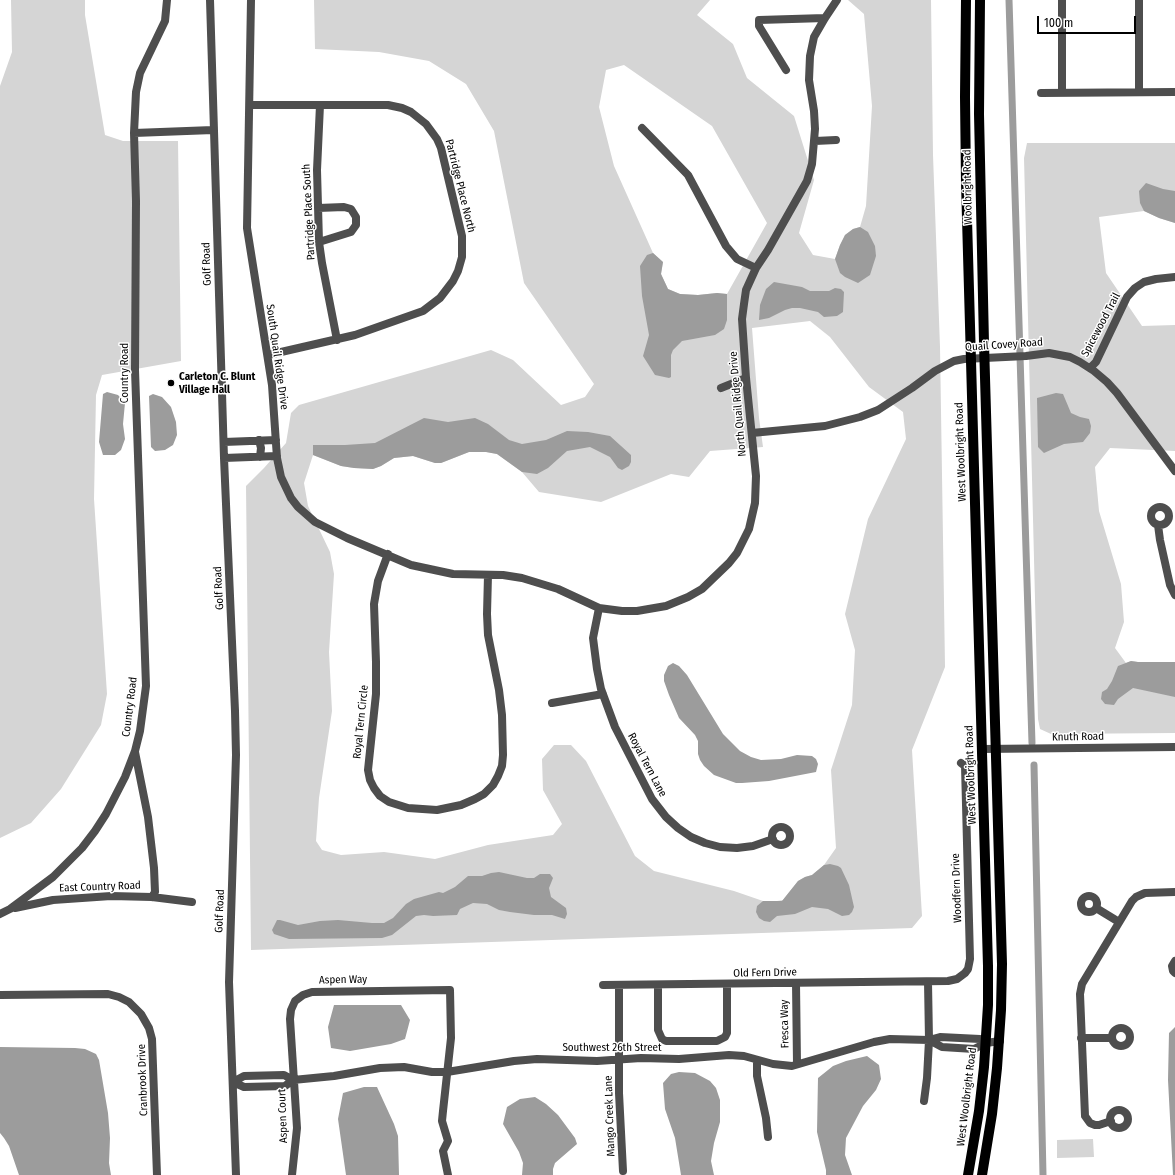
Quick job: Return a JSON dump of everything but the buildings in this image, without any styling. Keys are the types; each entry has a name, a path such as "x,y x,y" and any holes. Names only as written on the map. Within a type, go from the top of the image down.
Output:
{"main road":[{"name":"Woolbright Road","path":"966,0 965,113 971,374"},
{"name":"Woolbright Road","path":"980,0 979,114 984,374 995,749"},
{"name":"West Woolbright Road","path":"968,1175 982,1090 988,1005 971,374"},
{"path":"982,1175 992,1114 1000,1041 1002,964 995,749"}],"street":[{"name":"Country Road","path":"10,909 53,877 82,848 106,814 116,796 135,751 140,731 146,686 135,370 136,201 134,133 136,92 140,73 165,21 167,0"},
{"name":"Golf Road","path":"210,0 224,458 236,755 230,965 236,1175"},
{"name":"South Quail Ridge Drive","path":"251,0 247,228 272,385 276,456 285,488 294,502 306,515 315,522 341,535 411,565 454,574 488,576"},
{"name":"North Quail Ridge Drive","path":"488,576 503,575 540,583 599,608 637,611 666,606 688,597 702,589 729,563 744,538 752,518 755,503 756,476 746,378 742,319 746,290 756,268 784,224 807,181 812,164 815,141 814,111 809,80 810,56 814,37 837,0"},
{"path":"1062,0 1062,92"},
{"path":"1139,0 1139,92"},
{"path":"786,70 760,26 759,20 825,18"},
{"path":"1041,93 1175,92"},
{"name":"Partridge Place North","path":"250,105 388,105 411,112 426,124 435,135 441,148 462,236 462,257 458,271 447,290 432,305 413,315 337,340 268,355"},
{"name":"Partridge Place South","path":"320,105 317,170 320,242 322,263 337,340"},
{"path":"642,128 688,175 726,246 737,259 756,268"},
{"path":"134,133 213,130"},
{"path":"815,141 836,140"},
{"path":"318,208 344,207 351,209 356,217 356,225 351,232 320,242"},
{"name":"Spicewood Trail","path":"1090,368 1096,362 1127,297 1135,288 1144,282 1175,277"},
{"name":"Quail Covey Road","path":"752,433 825,426 860,417 878,410 944,366 964,359 1000,356 1026,356 1043,353 1060,354 1080,362 1107,382 1117,393 1175,471"},
{"path":"721,388 746,378"},
{"path":"259,440 261,448 260,457"},
{"path":"224,442 276,440"},
{"path":"224,458 276,456"},
{"path":"1158,525 1170,585 1175,595"},
{"name":"Royal Tern Circle","path":"388,554 378,581 374,604 376,694 368,770 372,784 380,796 389,802 408,808 437,810 476,800 493,785 502,766 502,715 499,690 488,634 488,576"},
{"name":"Royal Tern Lane","path":"599,608 593,638 597,669 603,694 615,727 652,799 666,817 678,828 691,837 720,847 737,848 753,846 773,840"},
{"path":"552,703 603,694"},
{"name":"Knuth Road","path":"982,749 1175,747"},
{"name":"Country Road","path":"135,751 148,817 154,868 155,892 152,897"},
{"name":"Woodfern Drive","path":"928,982 957,979 965,973 970,964 965,766 961,763"},
{"path":"1111,1121 1095,1125 1087,1120 1084,1112 1080,994 1082,984 1132,901 1140,894 1150,892 1175,892"},
{"name":"East Country Road","path":"10,909 53,900 111,896 152,897 192,902"},
{"path":"1096,908 1119,922"},
{"path":"0,914 10,909"},
{"path":"1175,961 1172,966 1175,973"},
{"path":"924,1101 929,1040 928,982"},
{"name":"Old Fern Drive","path":"603,986 928,982"},
{"name":"Fresca Way","path":"796,983 797,1064"},
{"path":"658,985 658,1030 662,1039 666,1041 716,1041 721,1040 727,1033 727,984"},
{"name":"Mango Creek Lane","path":"619,985 619,1112 621,1122 623,1171"},
{"name":"Aspen Way","path":"293,1080 290,1014 296,1001 307,993 312,992 450,990 452,1038 447,1072"},
{"name":"Cranbrook Drive","path":"0,995 108,994 124,1000 137,1009 147,1023 152,1039 157,1175"},
{"path":"1082,1038 1112,1038"},
{"name":"Southwest 26th Street","path":"233,1082 244,1076 284,1075 293,1080 320,1078 394,1067 447,1072 514,1061 537,1059 597,1061 641,1058 680,1059 739,1055 782,1066 792,1066 874,1042 901,1039 929,1040 942,1048 974,1049 986,1043 1000,1041"},
{"path":"757,1060 757,1076 766,1118 768,1137"},
{"path":"447,1072 442,1121 448,1141 443,1152 448,1175"},
{"name":"Aspen Court","path":"292,1175 297,1128 293,1080"}],"shaded area":[{"path":"11,0 85,0 85,15 105,135 123,141 178,141 181,361 102,375 96,395 94,499 107,694 101,725 61,789 31,823 0,838 0,86 12,52"},
{"path":"314,0 710,0 697,15 733,44 747,78 794,116 814,180 799,233 813,255 835,259 845,235 853,229 860,227 866,206 872,106 864,14 848,0 931,0 933,155 940,347 945,667 912,750 922,916 912,928 251,950 246,486 286,443 291,413 299,405 491,350 513,360 561,405 585,397 594,384 524,283 494,131 466,84 429,61 379,52 315,49","holes":["624,65 712,126 767,223 727,294 680,294 668,289 661,274 663,262 653,253 614,166 599,107 606,70","810,321 830,337 869,387 903,412 906,439 868,519 845,614 855,650 852,705 831,770 836,848 824,865 812,875 798,881 783,900 777,901 763,901 734,891 654,871 635,856 586,761 571,745 554,745 542,759 543,790 562,824 553,835 488,845 435,859 384,852 341,855 322,850 316,841 319,798 332,711 329,652 334,574 330,552 308,506 304,483 313,455 341,466 373,469 394,458 413,456 435,463 441,463 469,452 486,452 497,454 522,472 539,492 601,502 671,474 689,477 710,451 763,447 759,418 752,328"]},
{"path":"1027,143 1175,143 1175,223 1144,211 1099,217 1106,273 1142,326 1175,325 1175,451 1110,448 1095,467 1099,511 1121,584 1124,622 1115,648 1126,663 1131,661 1175,662 1175,733 1051,734 1040,729 1038,719 1024,158"},
{"path":"1146,183 1163,189 1175,191 1175,223 1144,211 1140,203 1139,191"},
{"path":"860,227 868,232 875,246 876,256 870,275 858,283 840,273 835,259 845,235 853,229"},
{"path":"653,253 663,262 661,274 668,289 680,294 727,294 727,320 724,329 715,335 682,341 673,350 671,355 671,377 669,378 655,375 643,356 649,335 642,296 640,266 647,255"},
{"path":"774,282 802,287 810,291 829,291 835,288 841,289 844,292 843,312 837,316 824,317 818,312 800,308 792,308 769,318 759,320 760,305 766,289"},
{"path":"107,392 118,395 125,403 123,424 125,439 121,450 115,455 103,455 99,442 103,394"},
{"path":"1056,393 1063,394 1071,413 1089,419 1091,426 1090,433 1083,442 1064,444 1044,453 1038,447 1037,398"},
{"path":"153,394 162,397 171,407 176,422 177,435 173,445 165,450 155,451 151,447 149,396"},
{"path":"424,418 448,422 475,418 488,424 509,440 522,444 546,440 567,431 588,432 610,436 631,455 631,462 629,466 622,470 618,468 610,457 590,447 567,451 548,468 537,474 522,472 497,454 486,452 469,452 441,463 435,463 413,456 394,458 373,469 341,466 313,455 313,445 375,443"},
{"path":"1131,661 1175,662 1175,697 1133,688 1118,699 1114,705 1105,704 1101,699 1102,692 1107,689 1112,681 1118,666"},
{"path":"673,663 679,666 687,675 723,734 740,751 761,760 781,759 797,755 812,756 816,759 818,764 816,772 769,781 742,783 736,783 714,775 700,760 698,754 698,741 695,735 679,718 669,695 664,681 664,675 668,666"},
{"path":"830,864 841,868 849,885 854,907 849,915 842,916 828,909 812,907 795,914 777,916 770,922 759,918 756,912 757,906 763,901 782,901 798,881 812,875 824,865"},
{"path":"499,872 527,878 534,878 540,874 550,874 553,878 549,888 551,897 566,908 567,914 565,919 552,915 534,915 510,912 499,910 487,904 473,903 460,909 457,915 416,916 392,935 382,938 289,939 274,934 272,930 277,920 298,925 320,921 338,920 384,923 393,918 406,904 414,899 439,892 443,893 455,887 468,876 482,876"},
{"path":"334,1005 401,1005 410,1020 405,1039 391,1044 350,1051 331,1048 328,1027"},
{"path":"1175,1027 1175,1175 1173,1175 1168,1080 1169,1033"},
{"path":"0,1047 75,1048 85,1049 96,1054 99,1060 108,1113 110,1138 109,1163 111,1175 19,1175 9,1146 0,1133"},
{"path":"867,1056 879,1065 881,1079 876,1090 863,1106 846,1138 845,1155 852,1175 826,1175 817,1132 818,1078 833,1066"},
{"path":"679,1072 695,1073 710,1081 716,1088 720,1100 720,1122 711,1161 714,1175 681,1175 675,1138 665,1109 663,1083 671,1074"},
{"path":"364,1087 377,1087 394,1124 398,1136 399,1175 346,1175 338,1119 343,1093"},
{"path":"535,1097 546,1104 558,1115 575,1138 577,1144 555,1163 553,1175 522,1175 523,1163 519,1152 503,1124 507,1107 520,1099"},
{"path":"1093,1139 1094,1157 1057,1158 1057,1140"}],"waterway":[{"path":"1009,0 1032,743"},
{"path":"1034,765 1043,1175"}],"place":[{"name":"Carleton C. Blunt Village Hall","path":"171,383"}]}
